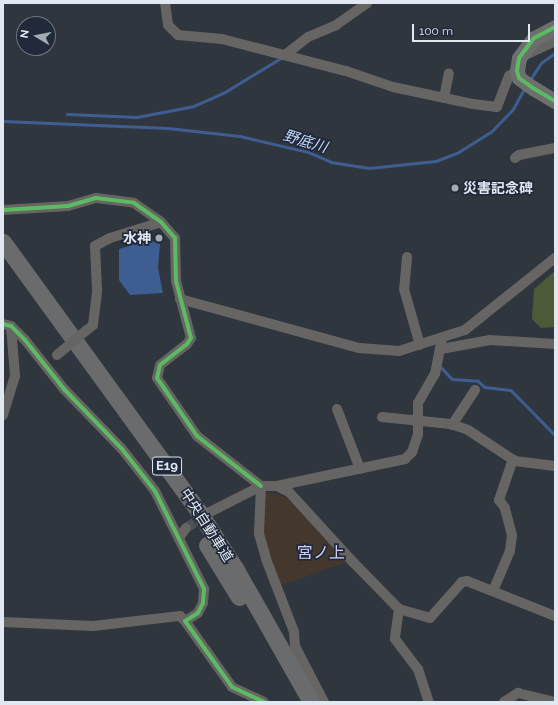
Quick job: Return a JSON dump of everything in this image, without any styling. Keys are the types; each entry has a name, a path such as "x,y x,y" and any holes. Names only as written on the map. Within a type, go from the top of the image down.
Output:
{"highway":[{"name":"中央自動車道","path":"3,242 199,512 235,568 311,702"},
{"name":"中央自動車道","path":"3,261 183,506 255,623 298,702"}],"main road":[{"path":"555,27 534,38 518,69 533,88 555,101"}],"street":[{"path":"165,3 168,25 178,35 222,39 285,55 393,87 497,107 508,76 555,41"},
{"path":"285,55 308,37 336,25 367,3"},
{"path":"444,98 449,73"},
{"path":"515,158 519,155 555,148"},
{"path":"3,210 68,206 96,198 134,203 161,222 175,238 176,281 191,338 187,344 160,365 157,375 160,385 197,436 261,486"},
{"path":"45,363 93,325 96,297 94,246 110,238 161,222"},
{"path":"407,257 404,289 420,345"},
{"path":"180,299 372,351 399,352 465,330 555,258"},
{"path":"7,325 45,363 64,389 122,449 155,491 204,589 203,603 198,613 186,620"},
{"path":"3,415 15,376 7,325"},
{"path":"208,513 261,486 276,486 405,459 412,452 420,420 418,403 435,374 442,338"},
{"path":"441,349 490,340 555,344"},
{"path":"452,425 476,390"},
{"path":"337,409 360,469"},
{"path":"382,417 420,420 452,425 468,430 512,459 535,465 555,466"},
{"path":"493,591 510,551 512,536 505,508 499,500 512,459"},
{"path":"261,486 259,534 266,559 294,632 295,646 324,702"},
{"path":"276,486 289,492 358,568 399,609 430,618 462,582 467,581 555,616"},
{"path":"179,538 186,528"},
{"path":"399,609 395,639 418,669 430,701"},
{"path":"3,622 93,626 180,616 186,620 232,687 264,702"},
{"path":"504,702 518,693 555,702"}],"shaded area":[{"path":"271,492 287,498 346,562 279,586 263,533 264,493"}],"green space":[{"path":"555,271 555,327 541,328 532,319 534,289"}],"water":[{"path":"149,240 160,244 158,268 163,293 130,295 119,280 119,249"}],"waterway":[{"name":"野底川","path":"530,80 541,63 555,53"},
{"path":"67,114 137,117 194,106 225,92 281,58"},
{"name":"野底川","path":"3,121 168,128 240,136 308,152 331,162 369,168 436,161 457,153 491,132 513,109 524,89"},
{"path":"441,367 452,379 478,381 485,387 511,390 555,435"}],"tunnel":[{"path":"186,528 206,515"}],"cycle path":[{"path":"555,27 534,38 519,58 517,71 519,78 555,101"},
{"path":"3,210 68,206 96,198 134,203 161,222 175,238 176,281 191,338 187,344 160,365 157,378 197,436 261,486"},
{"path":"3,324 11,326 25,340 64,389 122,449 155,491 204,589 203,603 198,613 185,621 232,687 264,702"}],"place":[{"name":"災害記念碑","path":"455,188"},
{"name":"水神","path":"159,238"}],"district":[{"name":"宮ノ上","path":"321,553"}]}
